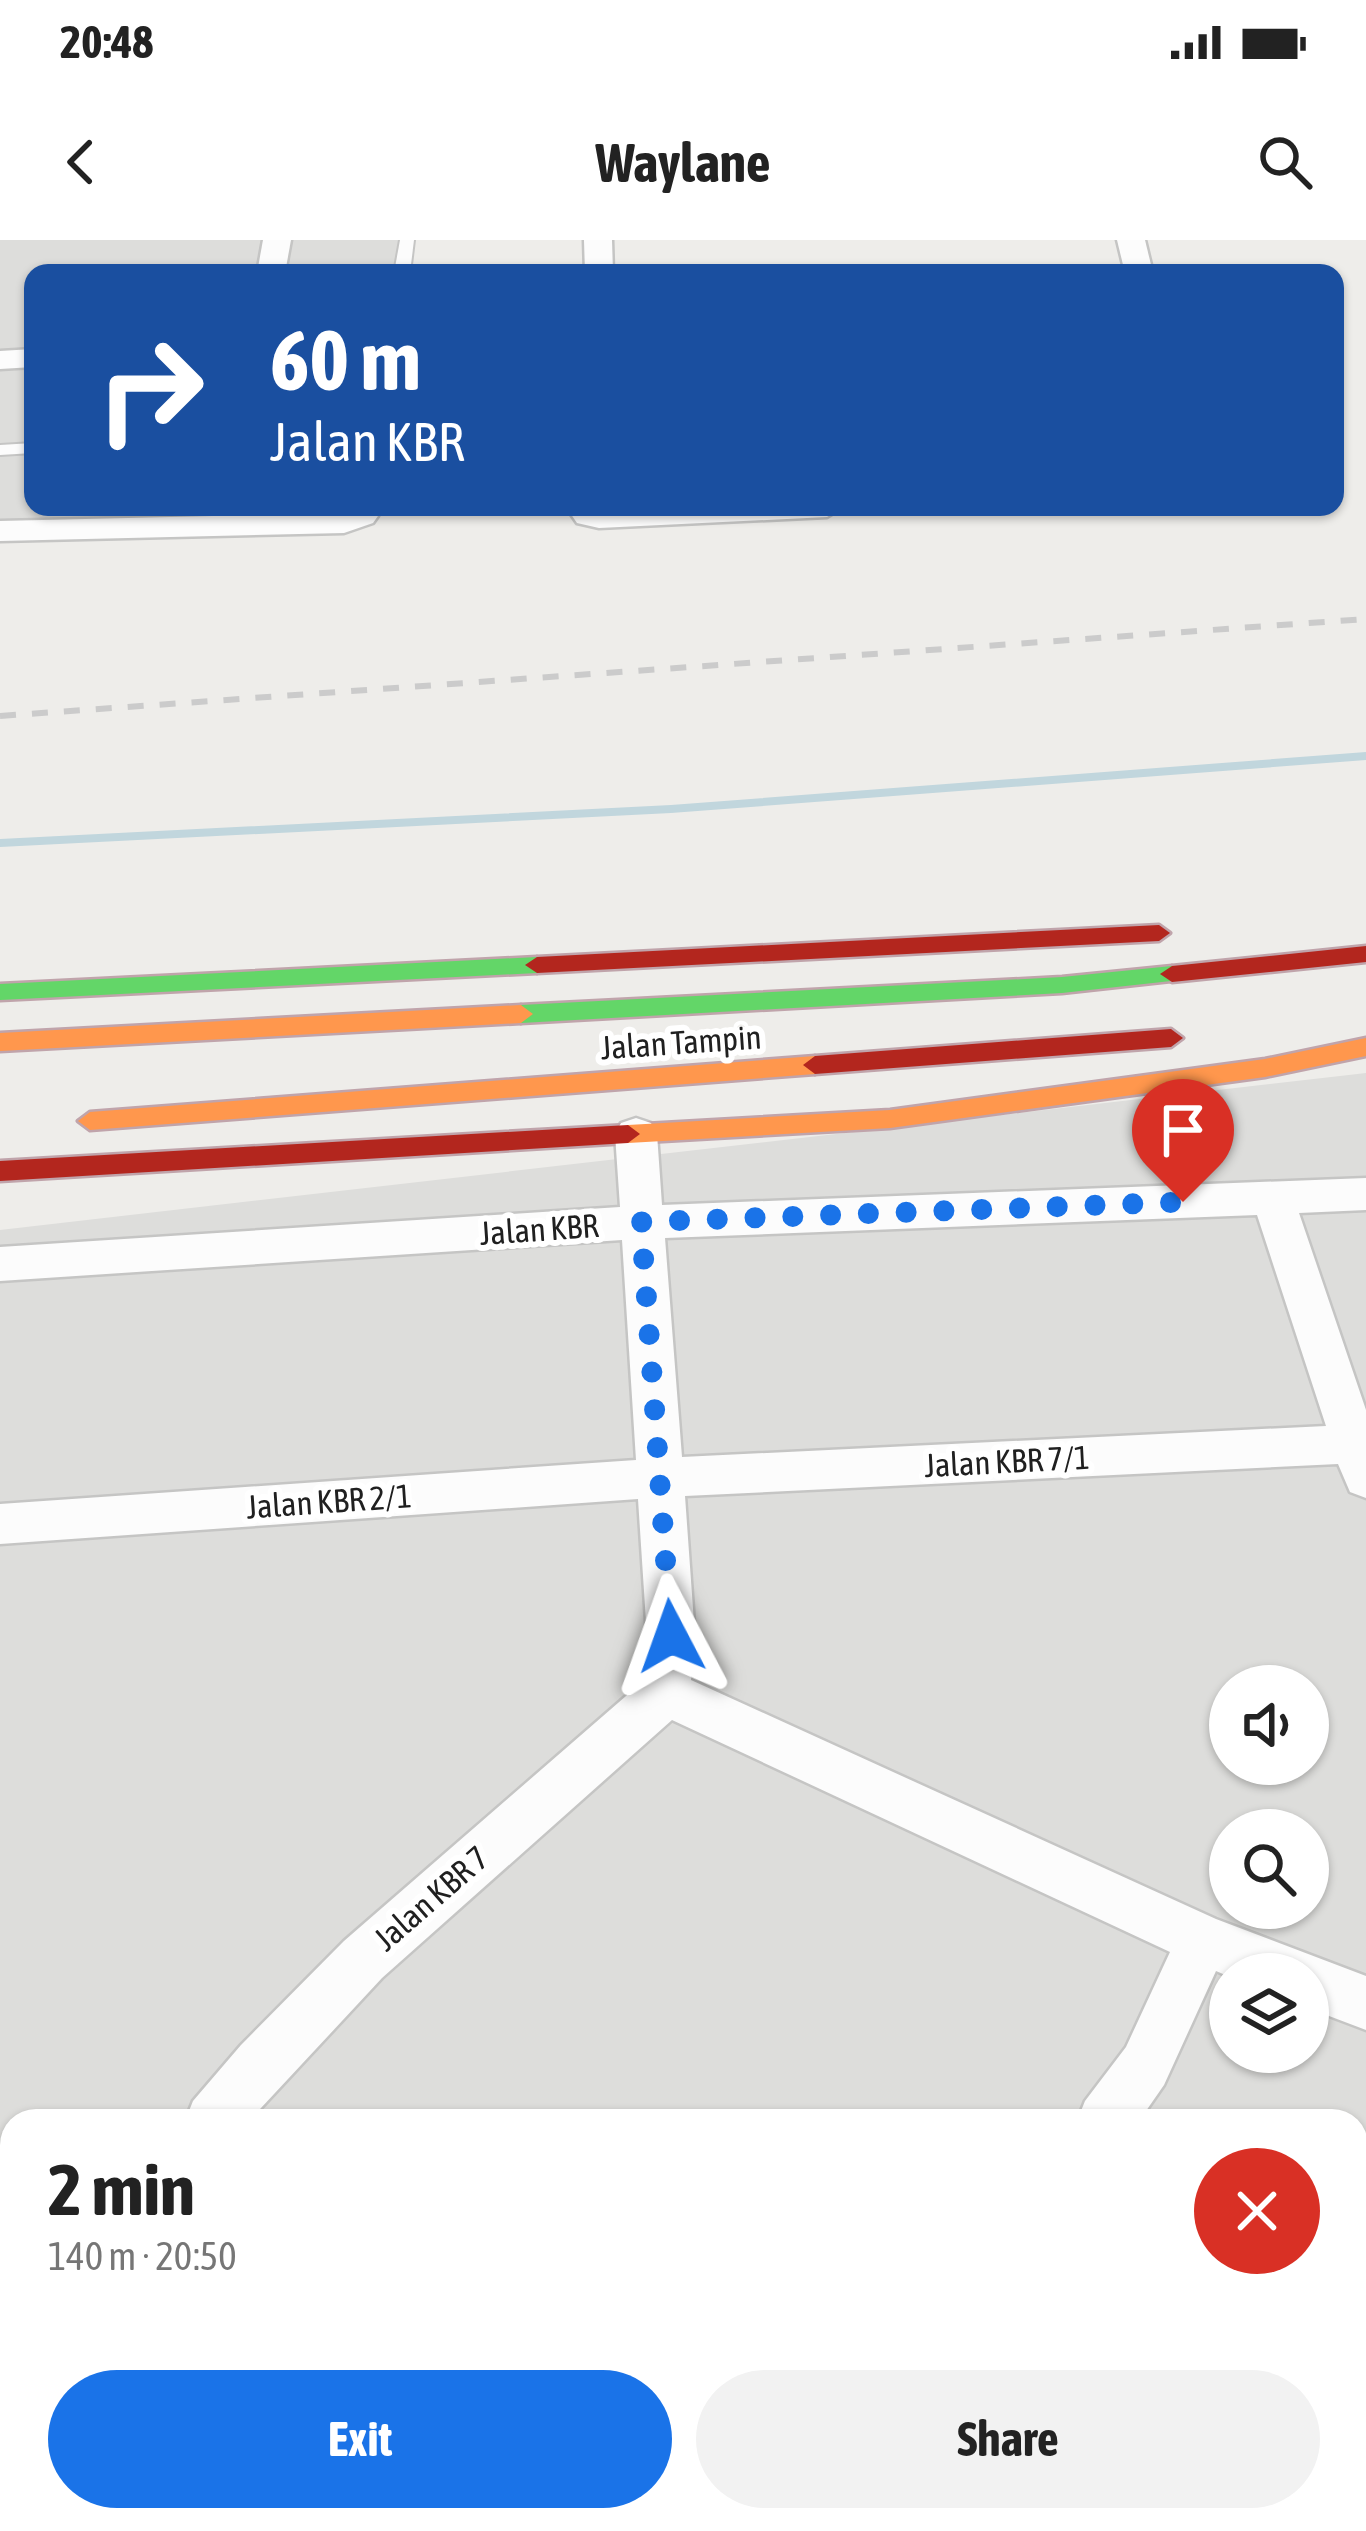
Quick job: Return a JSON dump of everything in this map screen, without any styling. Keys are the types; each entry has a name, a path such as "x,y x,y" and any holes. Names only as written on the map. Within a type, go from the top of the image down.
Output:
{"highway":[{"path":"0,992 1176,933"},
{"name":"Jalan Tampin","path":"0,1042 1063,985 1366,954"},
{"name":"Jalan Tampin","path":"71,1122 1187,1036"},
{"path":"0,1171 890,1119 1265,1069 1366,1047"}],"street":[{"path":"0,531 203,516"},
{"path":"233,516 344,523 357,516"},
{"path":"588,516 640,516"},
{"path":"636,1134 671,1636 665,1692 1237,1953"},
{"name":"Jalan KBR","path":"0,1264 641,1222 1366,1194"},
{"path":"1273,1198 1360,1461"},
{"name":"Jalan KBR 7/1","path":"658,1478 1360,1461"},
{"name":"Jalan KBR 2/1","path":"0,1523 658,1478"},
{"name":"Jalan KBR 7","path":"223,2109 310,2010 409,1914 640,1719 665,1692"},
{"path":"1114,2109 1145,2066 1203,1940"},
{"path":"1329,1989 1366,2003"}],"shaded area":[{"path":"0,240 402,240 398,264 24,264 24,516 362,516 0,524"},
{"path":"1366,1073 1366,2109 0,2109 0,1230"}],"waterway":[{"path":"0,843 671,809 1366,756"}],"railway":[{"path":"0,716 1366,619"}],"traffic: fast":[{"path":"0,992 537,965"},
{"path":"521,1014 1062,985 1172,974"}],"traffic: slow":[{"path":"0,1042 521,1014"},
{"path":"628,1134 890,1119 1265,1068 1366,1047"},
{"path":"90,1121 815,1065"}],"traffic: jam":[{"path":"537,965 1159,933"},
{"path":"1172,974 1366,954"},
{"path":"815,1065 1171,1038"},
{"path":"0,1171 628,1134"}],"route":[{"path":"671,1636 641,1222 1183,1202"}]}
